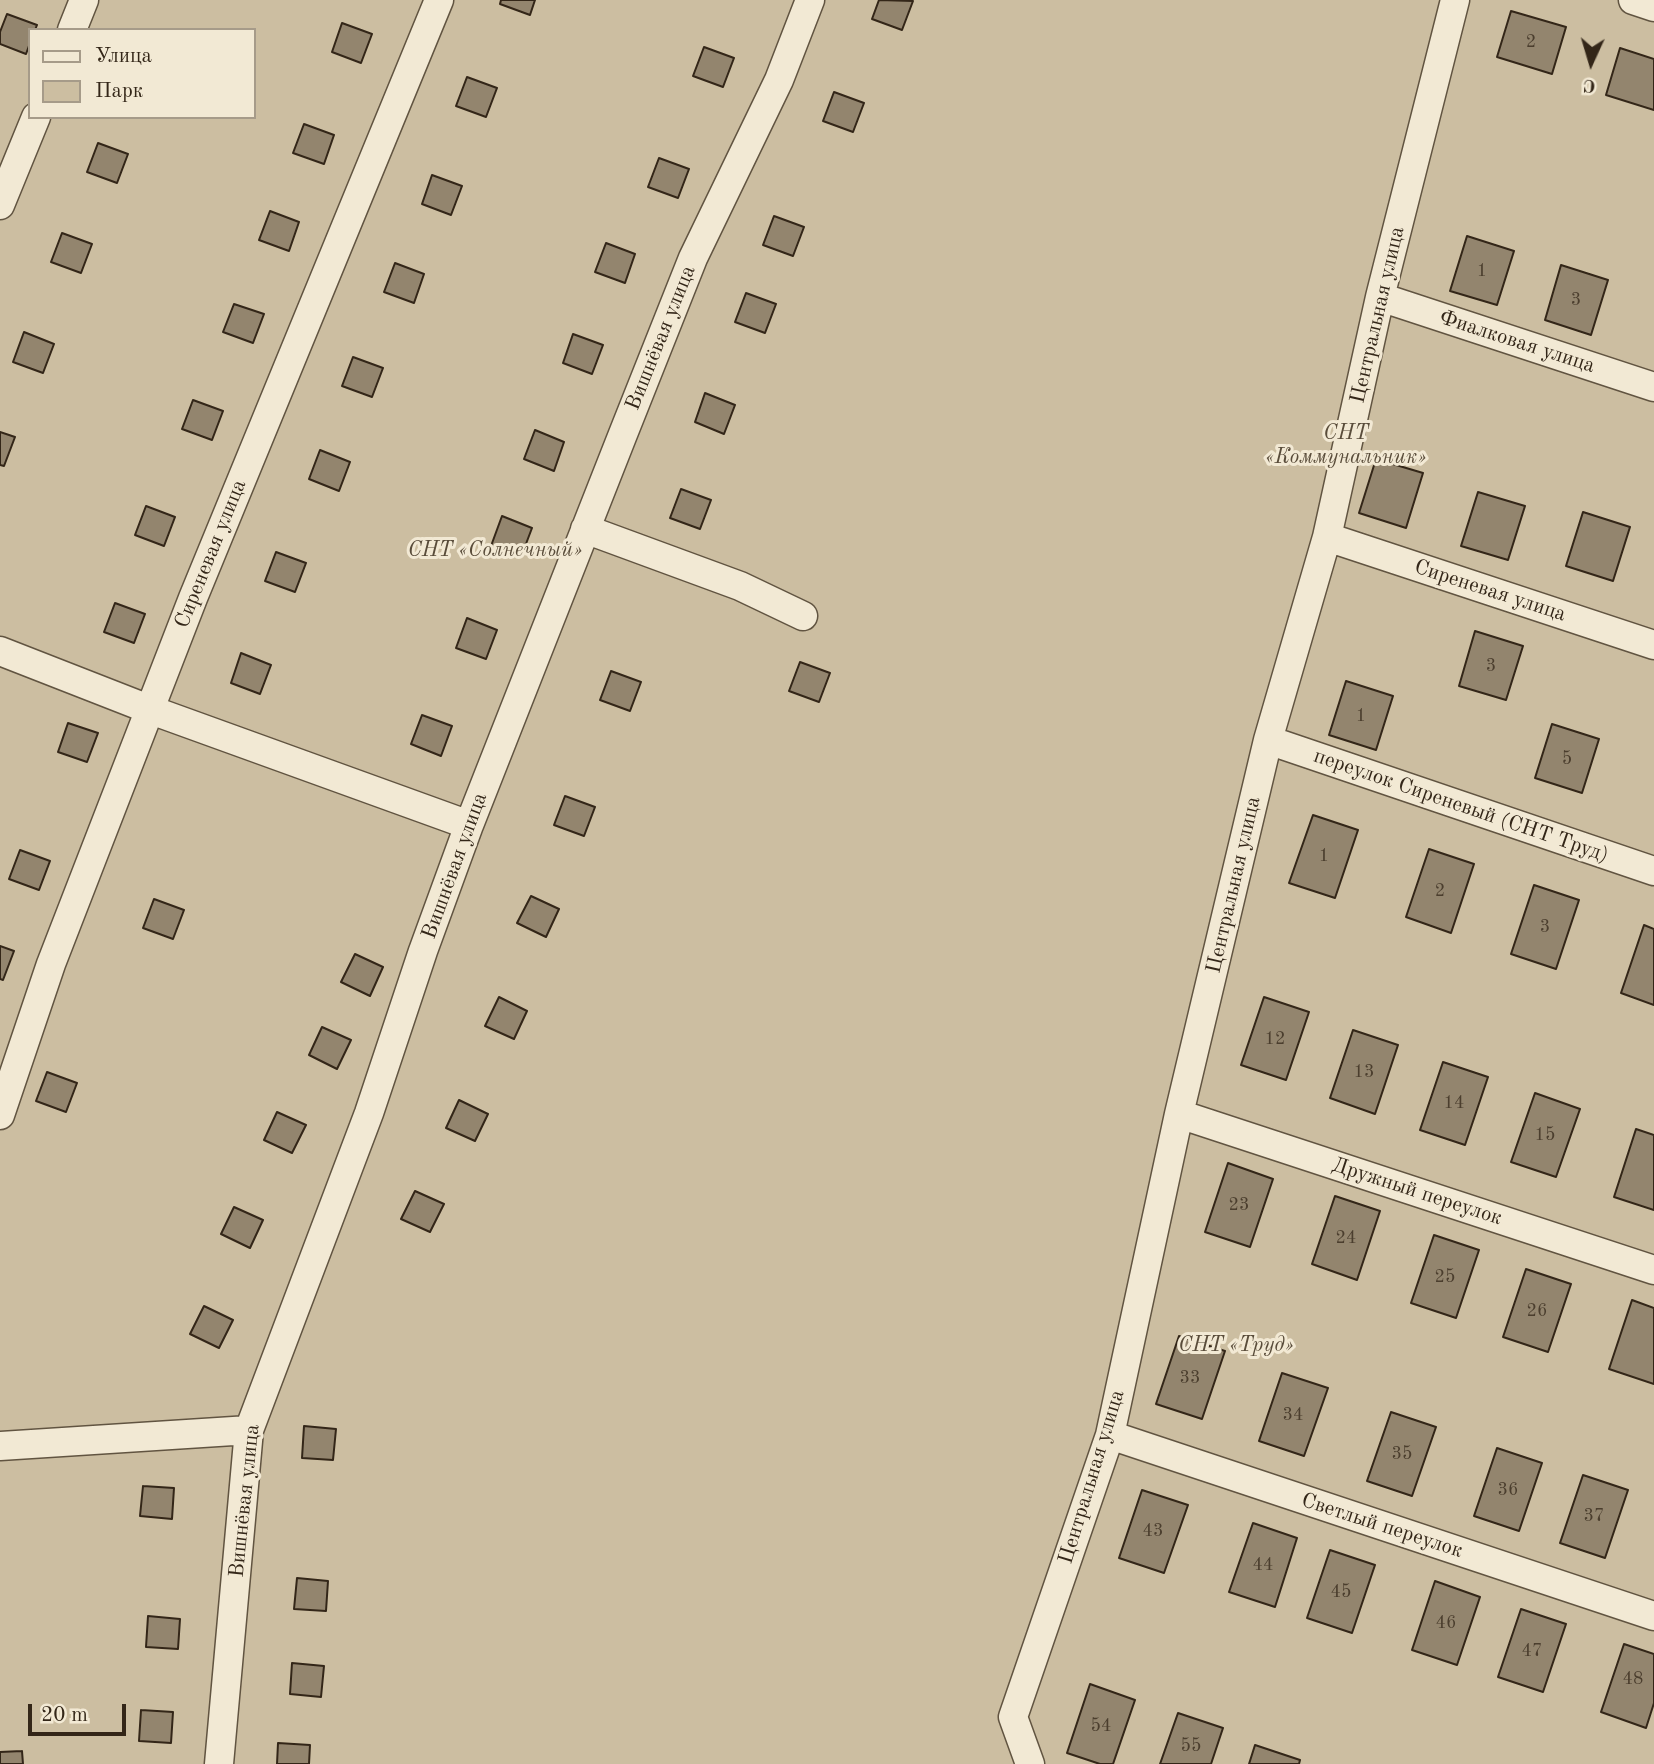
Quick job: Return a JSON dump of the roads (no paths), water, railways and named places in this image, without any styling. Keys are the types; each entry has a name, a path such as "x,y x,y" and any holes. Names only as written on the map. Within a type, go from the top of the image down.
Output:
{"street":[{"path":"73,28 84,0"},
{"name":"Сиреневая улица","path":"0,1115 51,964 193,598 439,0"},
{"name":"Вишнёвая улица","path":"219,1764 248,1430 369,1113 423,951 469,825 585,529 693,258 779,80 810,0"},
{"name":"Центральная улица","path":"1030,1764 1013,1717 1110,1435 1179,1114 1268,740 1327,537 1381,297 1455,0"},
{"path":"1633,0 1654,7"},
{"path":"0,205 35,119"},
{"name":"Фиалковая улица","path":"1381,297 1654,387"},
{"path":"585,529 740,586 803,616"},
{"name":"Сиреневая улица","path":"1327,537 1654,645"},
{"path":"0,651 150,710 469,825"},
{"name":"переулок Сиреневый (СНТ Труд)","path":"1268,740 1654,871"},
{"name":"Дружный переулок","path":"1179,1114 1654,1270"},
{"path":"0,1446 248,1430"},
{"name":"Светлый переулок","path":"1110,1435 1654,1616"}],"park label":[{"name":"СНТ «Коммунальник»","path":"1346,445"},
{"name":"СНТ «Солнечный»","path":"495,550"},
{"name":"СНТ «Труд»","path":"1236,1345"}]}
